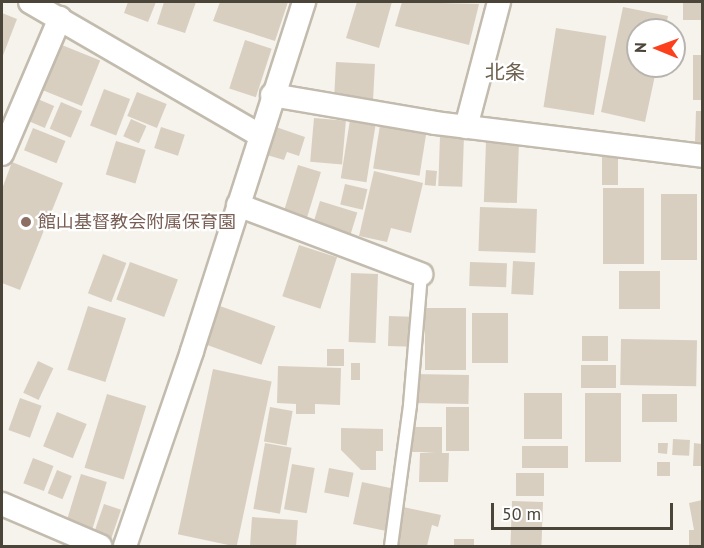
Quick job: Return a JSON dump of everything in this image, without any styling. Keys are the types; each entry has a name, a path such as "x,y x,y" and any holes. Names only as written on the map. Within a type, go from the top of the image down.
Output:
{"street":[{"path":"30,2 259,135"},
{"path":"125,546 304,2"},
{"path":"466,128 499,2"},
{"path":"2,154 60,18"},
{"path":"272,95 466,128 702,156"},
{"path":"238,205 421,274"},
{"path":"2,504 100,546"}],"lane":[{"path":"390,546 410,405 421,274"}],"building":[{"path":"128,2 156,2 148,22 124,13"},
{"path":"164,2 196,2 185,33 157,24"},
{"path":"220,2 288,2 275,41 213,21"},
{"path":"357,2 392,2 379,48 346,38"},
{"path":"402,2 479,4 469,45 395,26"},
{"path":"683,2 702,2 702,20 683,18"},
{"path":"623,7 668,16 668,18 626,18 626,78 654,78 645,122 601,112"},
{"path":"2,13 17,19 2,58"},
{"path":"556,28 606,36 594,115 543,107"},
{"path":"245,40 272,49 256,97 229,89"},
{"path":"52,41 100,60 82,106 34,86"},
{"path":"693,55 702,55 702,100 693,100"},
{"path":"336,62 375,64 373,100 334,98"},
{"path":"104,89 130,99 116,135 90,125"},
{"path":"137,92 167,104 157,128 127,116"},
{"path":"33,97 54,106 45,128 24,119"},
{"path":"61,102 82,111 71,138 50,129"},
{"path":"696,111 702,111 702,143 695,142"},
{"path":"314,118 346,121 342,165 310,162"},
{"path":"131,119 147,126 139,143 123,136"},
{"path":"350,120 376,124 366,182 341,178"},
{"path":"380,125 426,132 420,176 373,168"},
{"path":"161,127 185,135 178,156 154,148"},
{"path":"276,127 305,137 299,156 287,152 284,160 267,155"},
{"path":"33,128 65,141 56,163 24,150"},
{"path":"440,136 464,137 462,187 438,186"},
{"path":"116,141 146,150 135,184 106,174"},
{"path":"486,141 519,142 517,203 484,202"},
{"path":"602,154 618,154 618,185 602,185"},
{"path":"12,162 63,183 20,290 2,283 2,189"},
{"path":"298,165 321,172 306,222 283,215"},
{"path":"426,170 437,171 436,186 425,185"},
{"path":"374,171 423,183 411,233 391,228 387,242 359,236"},
{"path":"345,184 367,189 363,210 340,204"},
{"path":"603,188 644,188 644,264 603,264"},
{"path":"661,194 697,194 697,260 661,260"},
{"path":"320,201 357,212 350,236 313,225"},
{"path":"480,207 537,209 535,253 478,251"},
{"path":"299,245 337,257 320,309 282,296"},
{"path":"103,254 126,263 111,302 88,293"},
{"path":"513,261 535,262 533,295 511,294"},
{"path":"130,262 178,279 164,317 116,300"},
{"path":"470,262 507,263 506,287 469,286"},
{"path":"619,271 660,271 660,309 619,309"},
{"path":"351,273 378,274 376,343 349,342"},
{"path":"88,306 126,318 105,382 67,370"},
{"path":"220,306 275,326 261,365 206,345"},
{"path":"425,308 466,308 466,370 425,370"},
{"path":"472,313 508,313 508,363 472,363"},
{"path":"389,316 412,317 411,347 388,346"},
{"path":"582,336 608,336 608,361 582,361"},
{"path":"621,339 697,340 696,386 620,385"},
{"path":"327,349 344,349 344,366 327,366"},
{"path":"38,361 53,368 39,400 23,393"},
{"path":"351,363 360,363 360,380 351,380"},
{"path":"581,365 616,365 616,388 581,388"},
{"path":"278,366 341,368 340,405 315,404 315,414 296,414 296,404 277,403"},
{"path":"213,369 272,381 237,546 178,534"},
{"path":"414,374 469,375 468,404 413,403"},
{"path":"524,393 562,393 562,439 524,439"},
{"path":"585,393 621,393 621,462 585,462"},
{"path":"107,394 146,406 124,480 84,468"},
{"path":"642,394 677,394 677,422 642,422"},
{"path":"20,398 42,406 30,438 8,430"},
{"path":"270,407 293,411 287,445 264,441"},
{"path":"446,407 469,407 469,451 446,451"},
{"path":"57,412 87,424 73,458 43,446"},
{"path":"411,427 442,427 442,453 449,453 448,482 419,482 420,453 435,452 411,452"},
{"path":"341,428 383,429 383,451 376,451 376,470 361,470 341,450"},
{"path":"673,439 690,440 689,456 672,455"},
{"path":"265,443 292,448 280,514 253,509"},
{"path":"658,443 668,443 667,454 658,453"},
{"path":"694,443 702,444 702,466 693,466"},
{"path":"522,446 568,446 568,468 522,468"},
{"path":"33,458 54,466 44,491 23,483"},
{"path":"657,462 670,462 670,476 657,476"},
{"path":"292,464 315,468 307,513 284,509"},
{"path":"329,468 354,473 349,497 324,493"},
{"path":"57,470 72,476 62,499 48,493"},
{"path":"516,473 544,473 544,496 516,496"},
{"path":"81,474 107,482 91,533 66,525"},
{"path":"362,482 396,489 387,531 353,524"},
{"path":"702,500 702,546 689,546 689,530 694,530 689,503"},
{"path":"512,501 543,502 541,546 510,546"},
{"path":"104,504 121,510 110,543 93,537"},
{"path":"403,507 441,515 438,527 432,525 427,546 394,546"},
{"path":"252,517 298,520 296,546 250,546"},
{"path":"454,539 474,539 474,546 454,546"}],"place":[{"name":"館山基督教会附属保育園","path":"26,222"}],"district":[{"name":"北条","path":"505,72"}]}
